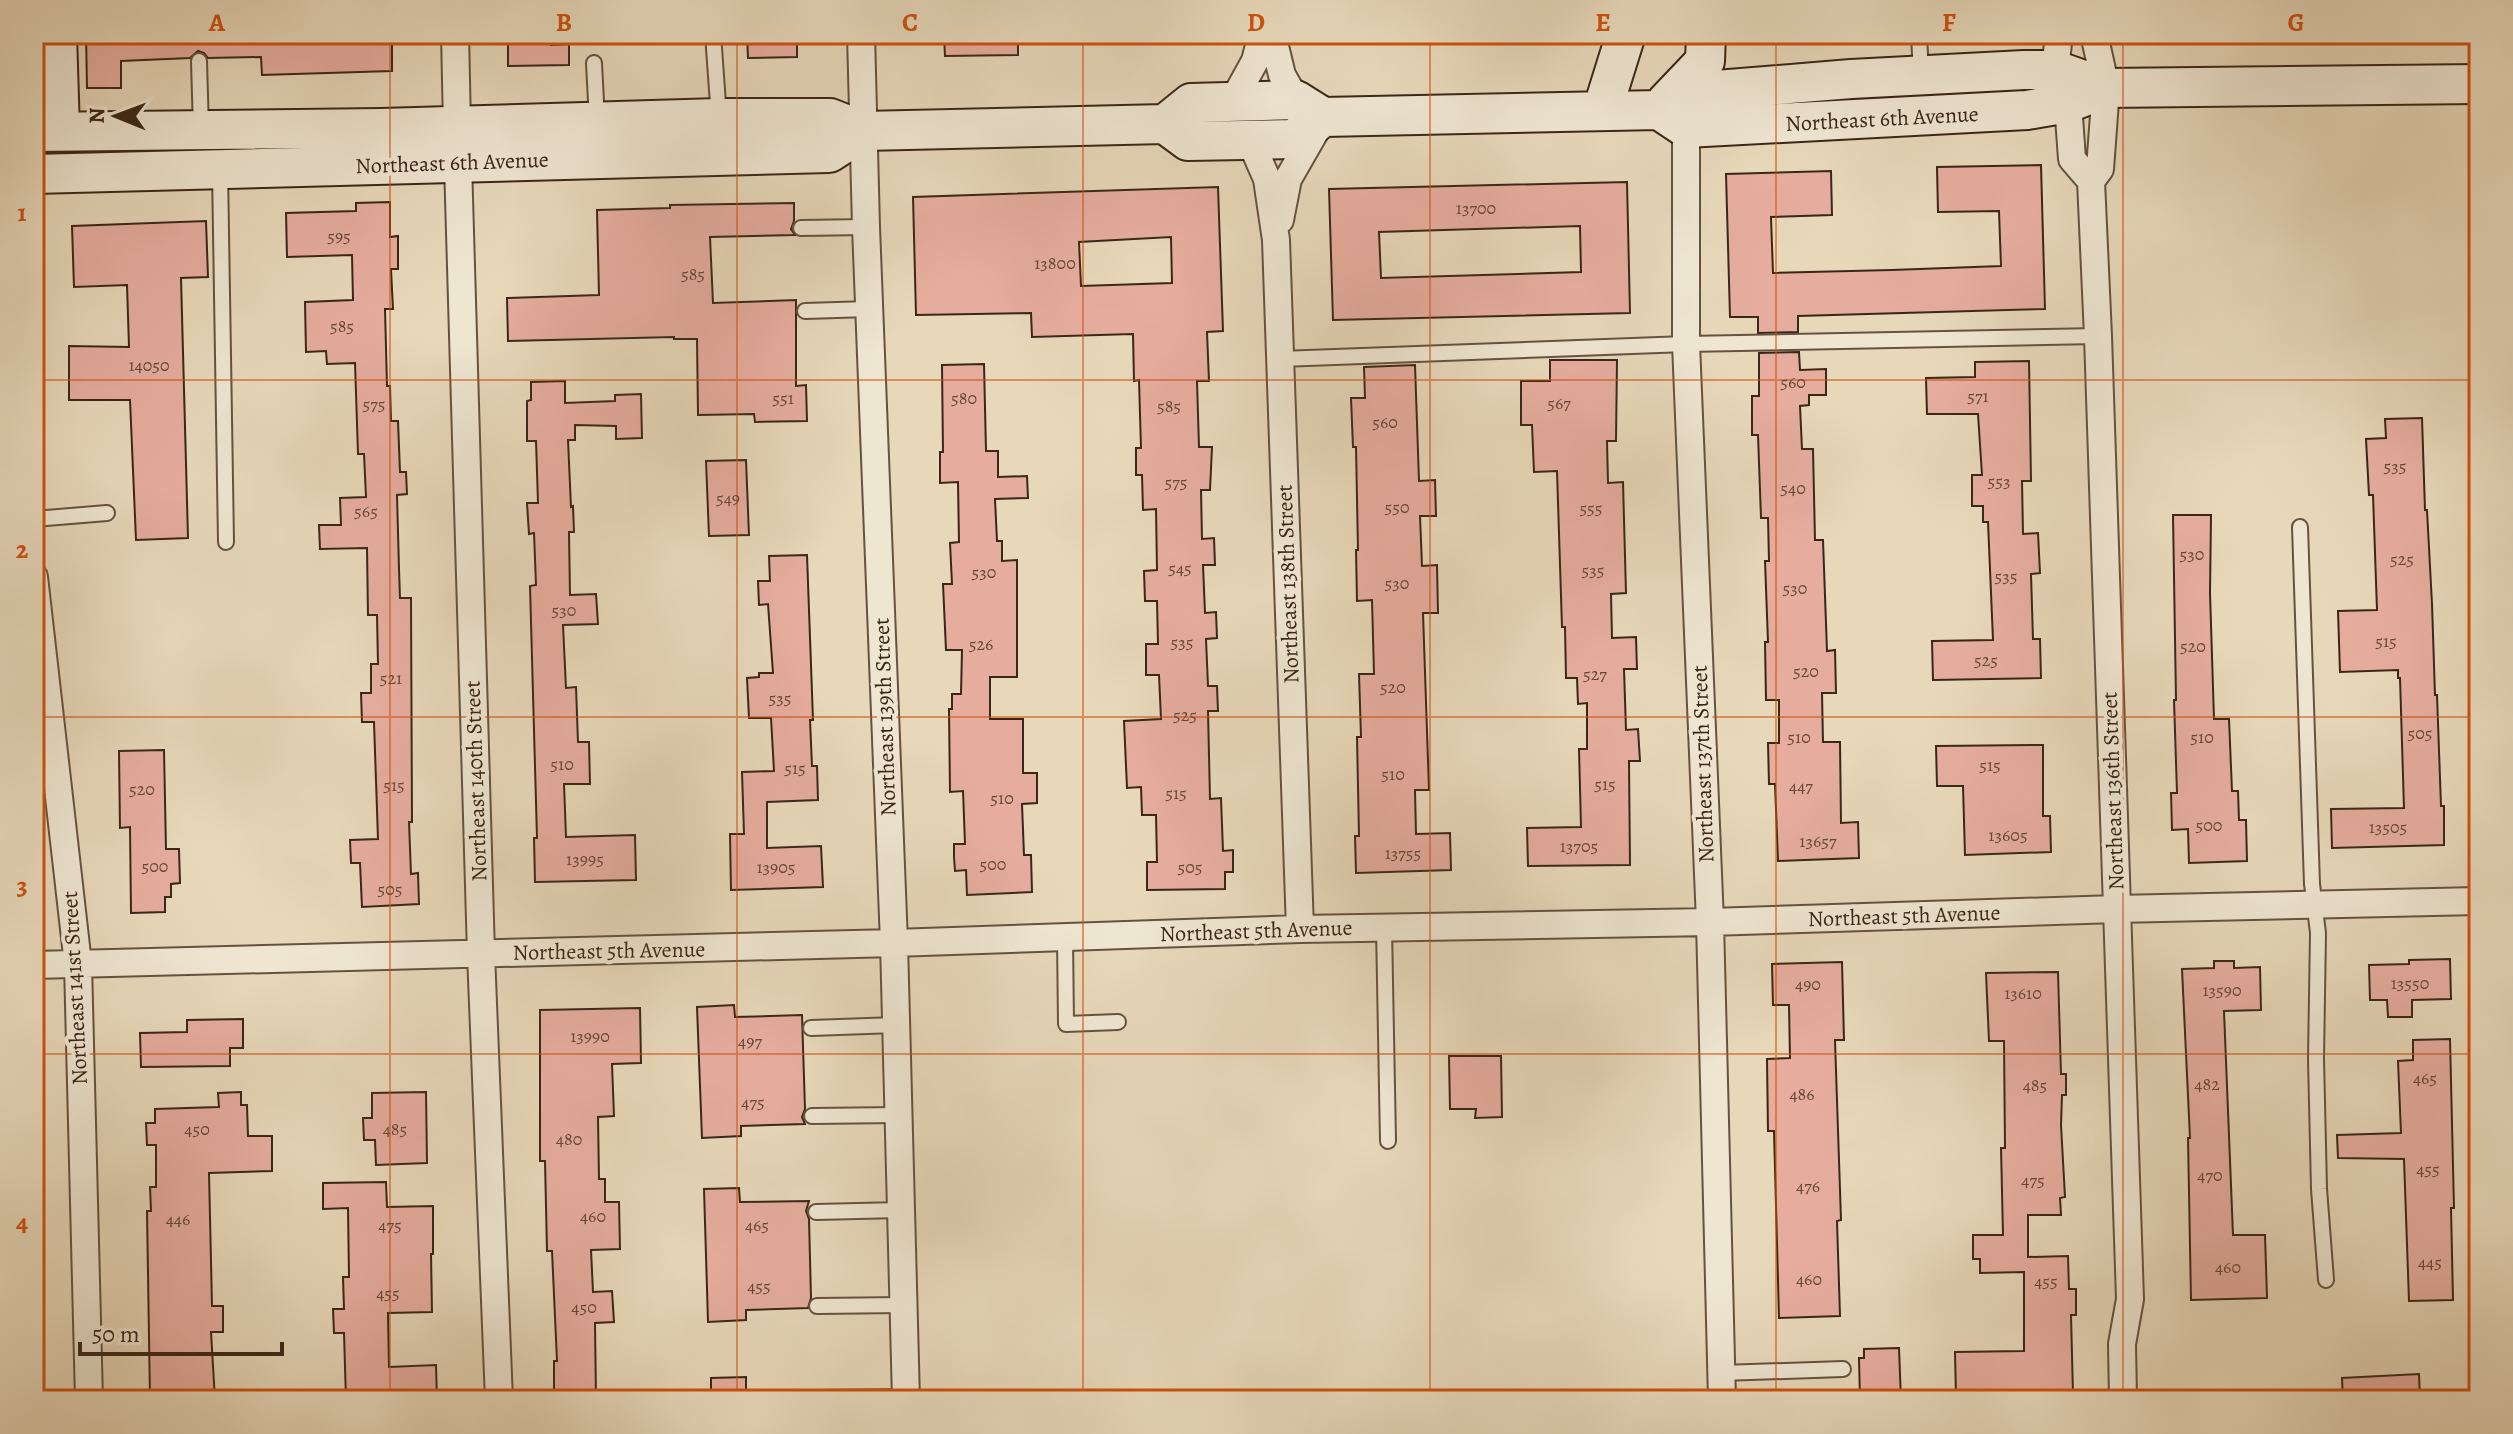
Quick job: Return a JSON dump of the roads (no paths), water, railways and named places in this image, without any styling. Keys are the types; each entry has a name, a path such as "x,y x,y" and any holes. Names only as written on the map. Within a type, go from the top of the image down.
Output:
{"main road":[{"path":"47,132 57,34"},
{"path":"1602,111 1626,34"},
{"path":"1672,119 1705,61 1706,34"},
{"name":"Northeast 6th Avenue","path":"47,132 719,118 830,118 863,131 1165,124 1191,103 1233,101 1310,109 1602,111 1672,119 2027,110 2061,69"},
{"name":"Northeast 6th Avenue","path":"1672,119 1692,92 1921,75 2061,69 2106,88 2479,84"},
{"name":"Northeast 6th Avenue","path":"1165,124 1188,141 1294,139 1310,109"},
{"path":"34,160 65,154 370,144 440,126"},
{"name":"Northeast 6th Avenue","path":"34,174 829,153 863,131"}],"street":[{"path":"440,126 455,34"},
{"name":"Northeast 139th Street","path":"861,34 894,943 906,1398"},
{"path":"1233,101 1255,61 1262,34"},
{"path":"1272,34 1282,75 1310,109"},
{"name":"Northeast 136th Street","path":"2091,181 2100,169 2106,88 2094,34"},
{"name":"Northeast 136th Street","path":"2061,69 2072,159 2091,181 2130,1299 2122,1344 2123,1400"},
{"name":"Northeast 138th Street","path":"1276,240 1288,179 1310,109"},
{"name":"Northeast 137th Street","path":"1672,119 1686,344 1710,922 1722,1400"},
{"name":"Northeast 138th Street","path":"1250,140 1267,179 1276,240 1300,929"},
{"name":"Northeast 140th Street","path":"458,163 481,954 499,1400"},
{"name":"Northeast 141st Street","path":"34,577 78,964 89,1400"},
{"name":"Northeast 5th Avenue","path":"34,965 894,943 1300,929 1710,922 2479,901"}],"lane":[{"path":"713,34 719,118"},
{"path":"1919,34 1921,75"},
{"path":"199,61 201,130"},
{"path":"594,63 597,122"},
{"path":"220,169 226,542"},
{"path":"801,228 866,227"},
{"path":"805,311 869,309"},
{"path":"1280,359 1686,344 2098,336"},
{"path":"34,519 107,513"},
{"path":"2300,527 2312,884 2318,933 2316,1059 2319,1189 2326,1280"},
{"path":"1384,928 1388,1141"},
{"path":"1065,937 1066,1024 1118,1022"},
{"path":"811,1028 896,1025"},
{"path":"812,1116 898,1115"},
{"path":"816,1212 901,1210"},
{"path":"817,1306 903,1305"},
{"path":"1721,1373 1843,1369"},
{"path":"822,1398 906,1398"}]}
